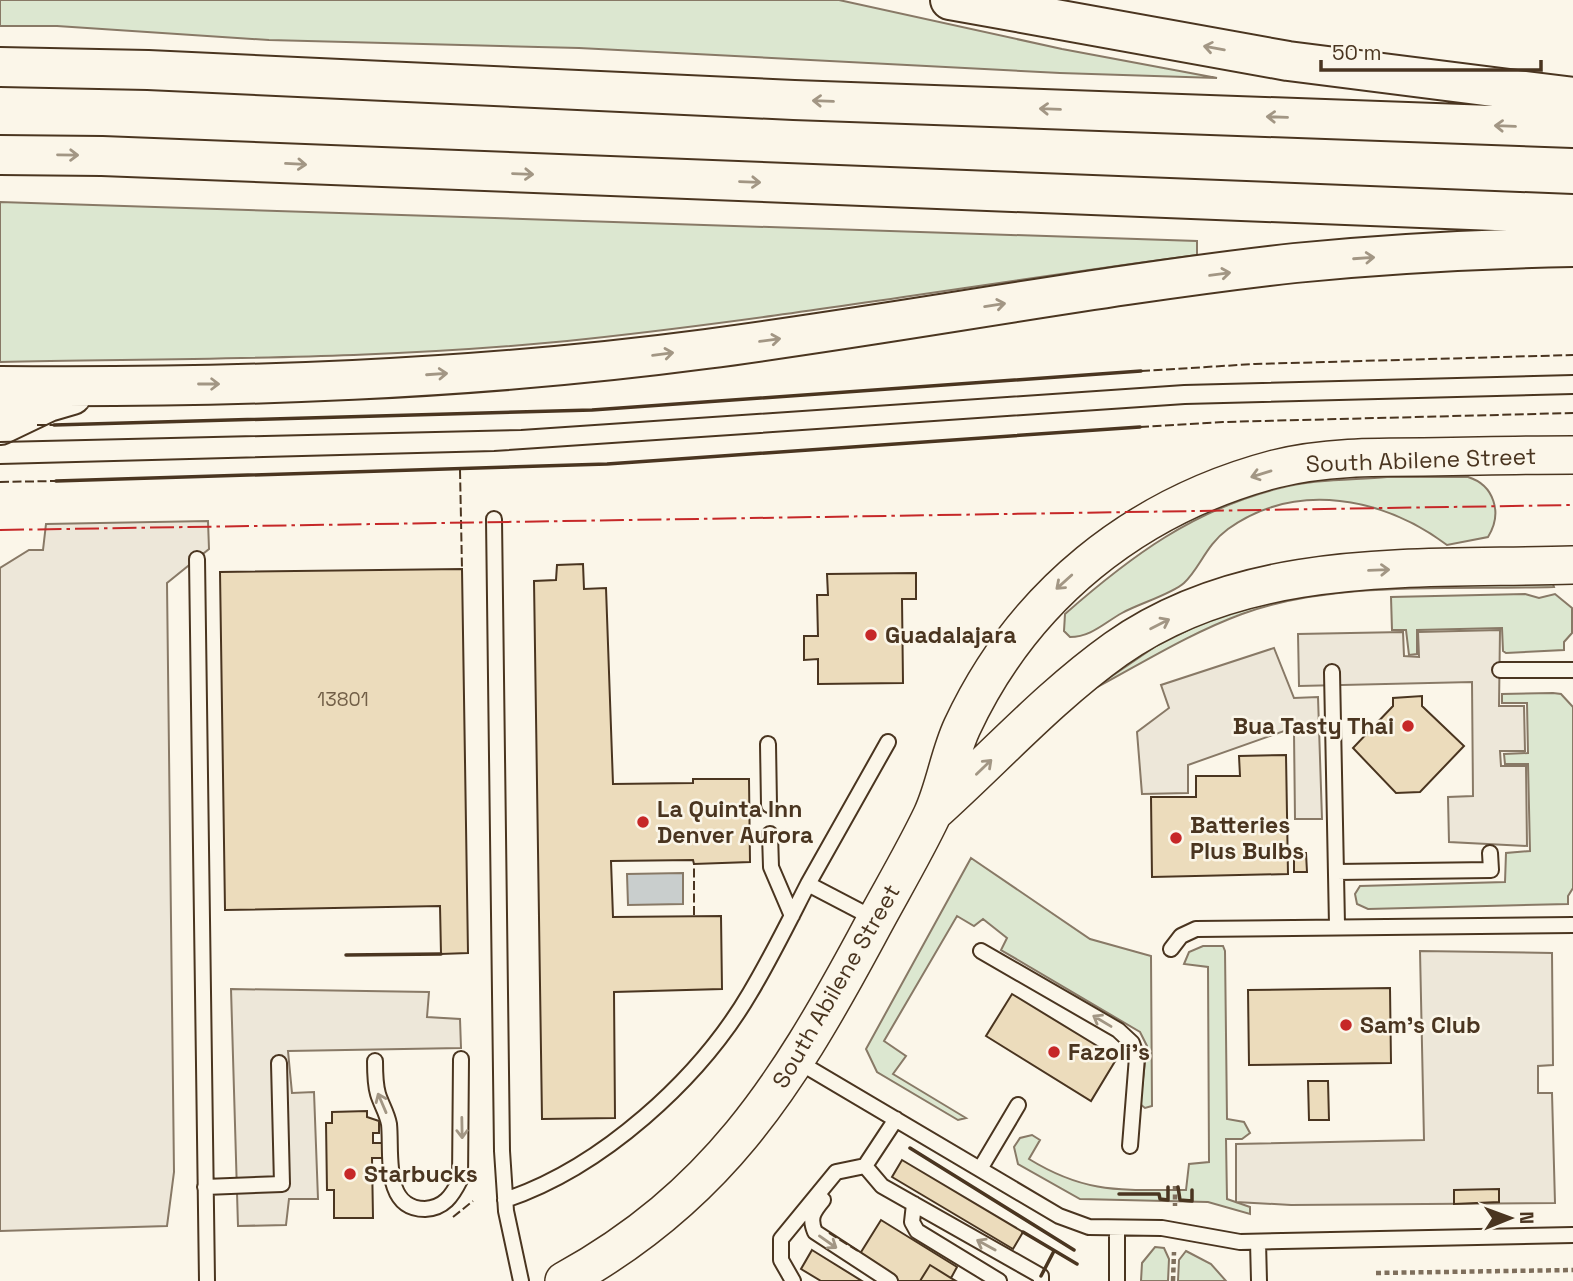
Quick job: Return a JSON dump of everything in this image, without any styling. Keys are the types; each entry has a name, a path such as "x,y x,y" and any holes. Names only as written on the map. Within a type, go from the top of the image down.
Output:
{"highway":[{"path":"950,0 1288,61 1573,97"},
{"path":"0,67 175,71 794,100 1573,128"},
{"path":"0,155 102,156 1573,214"},
{"path":"0,386 281,383 560,366 782,339 1034,299 1296,264 1511,248 1573,247"},
{"path":"0,425 48,402 86,392 141,384"}],"main road":[{"name":"South Abilene Street","path":"564,1281 641,1234 695,1187 766,1108 797,1061 933,812 951,752 963,724 1000,660 1025,624 1059,587 1100,551 1146,520 1232,483 1310,463 1385,457 1573,455"},
{"name":"South Abilene Street","path":"933,812 1056,698 1117,648 1214,599 1286,580 1349,571 1573,565"}],"lane":[{"path":"494,519 499,1059 505,1200 521,1281"},
{"path":"197,559 207,1281"},
{"path":"1500,670 1573,670"},
{"path":"1332,671 1337,925"},
{"path":"505,1200 541,1188 605,1149 654,1108 723,1034 750,994 888,742"},
{"path":"768,744 769,805"},
{"path":"770,834 771,867 792,916"},
{"path":"1336,872 1491,870 1490,853"},
{"path":"808,884 876,919"},
{"path":"1171,949 1181,936 1196,929 1337,925 1573,925"},
{"path":"981,951 1118,1030 1132,1043 1137,1057 1130,1146"},
{"path":"375,1061 377,1091 388,1124 389,1164 396,1190 402,1200 420,1209 438,1208 452,1196 460,1180 463,1158 461,1059"},
{"path":"797,1061 1074,1223 1117,1228 1162,1228 1220,1239 1258,1242 1573,1235"},
{"path":"205,1187 282,1184 279,1063"},
{"path":"979,1169 1018,1105"},
{"path":"793,1281 781,1260 781,1239 836,1172 865,1166 896,1119"},
{"path":"865,1166 882,1186 1041,1276 1041,1281"},
{"path":"848,1170 813,1212 811,1223 822,1240 890,1281"},
{"path":"914,1204 912,1222 917,1231 999,1281"},
{"path":"1117,1228 1117,1281"},
{"path":"1258,1242 1259,1281"}],"path":[{"path":"1175,1186 1175,1206"},
{"path":"1173,1281 1174,1252"},
{"path":"1376,1273 1573,1270"}],"green space":[{"path":"0,0 839,0 1062,49 1217,78 1060,73 579,48 269,40 57,26 0,26"},
{"path":"0,202 1197,241 1197,255 739,320 513,346 293,357 0,362"},
{"path":"1387,477 1468,477 1477,481 1490,493 1493,501 1493,528 1488,537 1447,545 1396,516 1368,506 1311,500 1282,504 1255,514 1220,535 1190,577 1179,587 1084,635 1070,637 1064,631 1065,614 1139,554 1191,522 1248,497 1293,485"},
{"path":"1553,584 1554,587 1355,591 1278,603 1242,614 1203,631 1090,691 1156,646 1198,625 1246,607 1343,585"},
{"path":"1525,594 1539,598 1555,594 1572,608 1572,633 1564,642 1564,650 1506,653 1503,651 1502,628 1417,630 1417,654 1409,655 1406,630 1392,630 1391,597"},
{"path":"1502,694 1561,694 1573,707 1573,888 1568,896 1568,904 1368,909 1357,904 1355,894 1360,886 1505,882 1506,853 1530,851 1528,764 1505,764 1504,754 1528,753 1527,703 1502,703"},
{"path":"971,858 1090,939 1151,956 1152,1106 1145,1108 1140,1104 1147,1046 1140,1032 1001,950 1007,938 983,919 974,926 957,916 884,1041 906,1056 893,1074 966,1118 958,1120 877,1072 866,1049"},
{"path":"1203,946 1223,946 1225,951 1227,1119 1244,1122 1250,1133 1242,1139 1226,1139 1227,1199 1250,1207 1250,1214 1208,1202 1080,1199 1018,1164 1014,1147 1020,1138 1032,1135 1040,1140 1029,1159 1068,1179 1104,1188 1186,1190 1189,1164 1209,1162 1208,967 1184,964 1189,952"},
{"path":"1155,1247 1164,1248 1169,1259 1168,1281 1141,1281 1142,1263"},
{"path":"1186,1251 1211,1264 1226,1281 1178,1281 1179,1260"}],"shaded area":[{"path":"208,521 209,549 167,583 174,1172 167,1226 0,1231 0,568 29,550 43,550 46,524"},
{"path":"1500,630 1499,706 1524,706 1525,751 1500,751 1501,766 1526,766 1527,846 1449,842 1448,797 1473,796 1472,682 1299,686 1298,634 1403,632 1404,656 1419,657 1418,632"},
{"path":"1274,648 1294,698 1318,697 1322,819 1295,819 1294,733 1304,733 1301,725 1188,765 1188,793 1142,794 1137,732 1169,708 1161,685"},
{"path":"683,873 683,904 628,905 627,874"},
{"path":"1420,951 1552,953 1553,1065 1538,1066 1538,1093 1552,1093 1555,1203 1291,1205 1236,1202 1236,1144 1424,1140"},
{"path":"231,989 429,992 427,1017 460,1019 461,1048 288,1051 292,1093 314,1092 318,1199 289,1199 286,1225 238,1226"}],"building":[{"name":"La Quinta Inn Denver Aurora","path":"583,564 584,589 606,588 613,784 749,779 750,862 694,864 693,860 611,861 613,917 721,916 722,989 614,992 615,1118 542,1119 534,581 556,580 557,565"},
{"path":"462,569 468,953 441,954 440,906 225,910 220,572"},
{"path":"916,573 916,599 902,599 903,683 818,684 818,659 804,660 804,636 818,636 817,595 828,595 827,574"},
{"name":"Bua Tasty Thai","path":"1422,696 1422,706 1464,746 1420,792 1396,793 1353,748 1393,706 1393,698"},
{"path":"1286,755 1288,874 1152,877 1151,797 1196,797 1196,776 1240,776 1239,756"},
{"path":"1294,853 1306,853 1307,872 1294,872"},
{"path":"1390,988 1391,1063 1249,1065 1248,990"},
{"path":"1012,994 1117,1058 1091,1101 986,1036"},
{"path":"1308,1081 1328,1081 1329,1120 1309,1120"},
{"name":"Starbucks","path":"367,1111 367,1117 379,1121 379,1133 373,1133 373,1143 383,1143 383,1158 372,1158 373,1218 334,1218 334,1190 327,1190 326,1123 332,1123 332,1112"},
{"path":"902,1160 1023,1232 1013,1249 892,1177"},
{"path":"1499,1189 1499,1202 1454,1204 1454,1190"},
{"path":"881,1220 957,1267 951,1278 930,1265 920,1281 879,1281 853,1265"},
{"path":"812,1250 862,1281 821,1281 801,1269"},
{"path":"930,1265 951,1278 956,1281 920,1281"}],"tram line":[{"path":"0,442 521,430 1184,385 1573,375"},
{"path":"0,464 494,451 1185,404 1573,394"}],"fence":[{"path":"1141,371 1255,364 1573,355"},
{"path":"1140,427 1223,422 1573,413"},
{"path":"37,425 54,425"},
{"path":"460,470 462,569"},
{"path":"0,482 56,481"},
{"path":"694,864 694,915"},
{"path":"453,1217 473,1201"},
{"path":"829,1233 858,1251"}],"wall":[{"path":"54,425 592,410 1141,371"},
{"path":"56,481 607,464 1140,427"},
{"path":"346,955 441,954"},
{"path":"910,1148 1074,1250"},
{"path":"1119,1194 1159,1194 1160,1199 1168,1200 1168,1187"},
{"path":"1178,1187 1180,1200 1192,1201 1192,1190"},
{"path":"1023,1232 1077,1264"},
{"path":"1041,1276 1054,1251"}],"power":[{"path":"0,530 1573,505"}],"place":[{"name":"Guadalajara","path":"871,635"},
{"name":"Bua Tasty Thai","path":"1408,726"},
{"name":"La Quinta Inn Denver Aurora","path":"643,822"},
{"name":"Batteries Plus Bulbs","path":"1176,838"},
{"name":"Sam's Club","path":"1346,1025"},
{"name":"Fazoli's","path":"1054,1052"},
{"name":"Starbucks","path":"350,1174"}]}
